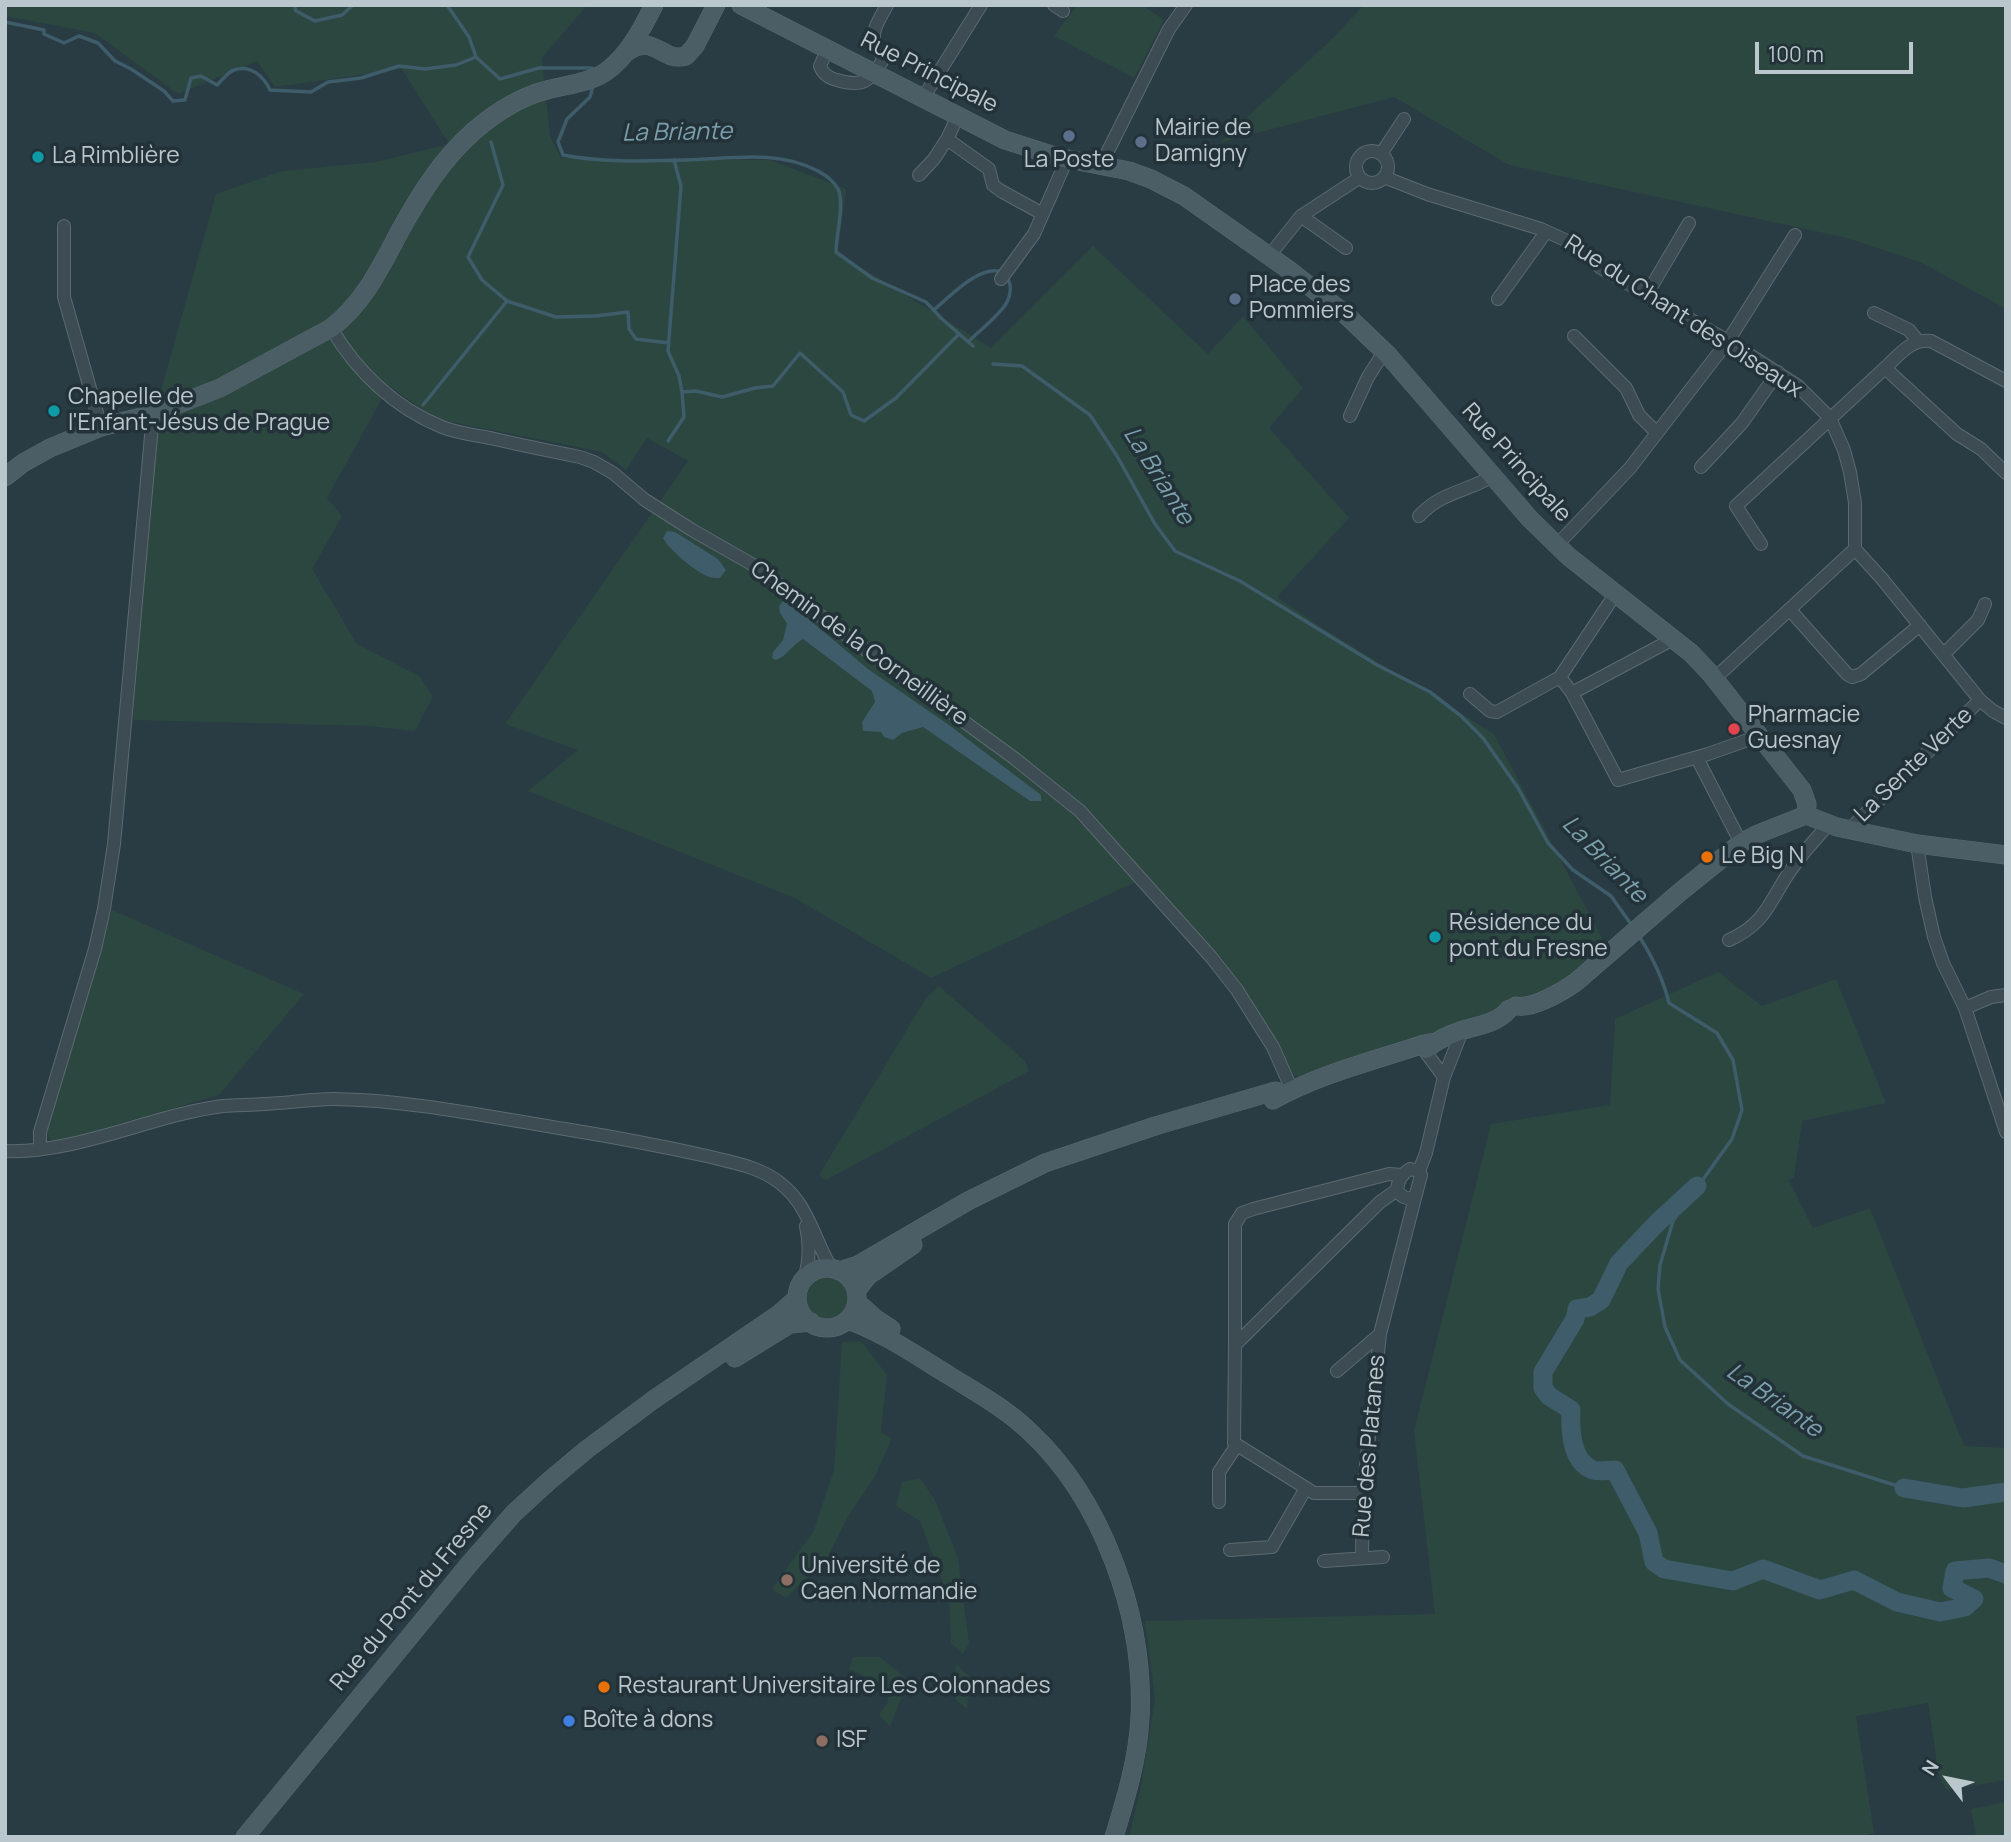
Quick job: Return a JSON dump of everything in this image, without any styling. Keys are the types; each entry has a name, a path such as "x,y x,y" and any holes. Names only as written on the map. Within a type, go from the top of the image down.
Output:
{"main road":[{"path":"5,477 23,463 101,427 153,414 220,388 331,328 346,317 373,283 424,191 452,152 489,118 513,101 603,74 645,36 654,5"},
{"path":"645,36 673,57 686,56 695,46 716,5"},
{"name":"Rue Principale","path":"741,5 1005,140 1067,159 1151,178 1184,196 1269,256 1345,314 1384,352 1530,519 1568,556 1691,653 1802,790 1807,804 1806,815"},
{"path":"994,1188 868,1276 848,1320 840,1325 823,1328 804,1315 797,1298 804,1279 813,1271 858,1265 968,1201 994,1188 1045,1163 1263,1094 1319,1086 1430,1046 1505,1015 1513,1008 1523,1007 1561,992 1741,843 1806,815 1828,825 1917,845 2006,855"},
{"path":"835,1269 846,1274 853,1282 857,1297 876,1319 956,1367 1003,1404 1064,1471 1084,1500 1114,1562 1130,1613 1138,1657 1140,1718 1133,1770 1114,1837"},
{"name":"Rue du Pont du Fresne","path":"245,1837 514,1513 586,1450 653,1400 779,1314 797,1298"},
{"path":"848,1320 884,1336 1010,1413"},
{"name":"Rue du Pont du Fresne","path":"640,1411 665,1400 790,1325 811,1322"}],"street":[{"path":"828,48 820,66 822,72 830,78 853,85 861,83 876,72 884,58 875,47 873,32 887,5"},
{"path":"923,98 981,5"},
{"path":"1101,165 1169,30 1186,5"},
{"path":"919,175 934,159 958,116"},
{"path":"1381,154 1404,119"},
{"path":"947,139 989,169 993,185 1043,214"},
{"path":"1368,151 1381,154 1388,167 1384,177 1371,184 1359,178 1355,168 1359,157 1368,151"},
{"path":"1005,275 1034,233 1067,159"},
{"name":"Rue du Chant des Oiseaux","path":"1384,177 1427,194 1546,232 1576,245 1601,268 1728,341 1798,386 1830,418 1844,450 1855,503 1855,549"},
{"path":"1269,256 1301,216 1359,178"},
{"path":"1301,216 1346,248"},
{"path":"1647,294 1689,223"},
{"path":"64,226 64,297 101,427"},
{"path":"1498,299 1546,232"},
{"path":"1557,545 1630,468 1728,341 1795,235"},
{"path":"1874,313 1909,330 1918,341"},
{"name":"Chemin de la Corneillière","path":"331,328 358,367 391,398 415,415 445,429 594,462 613,473 645,500 755,566 1014,758 1080,811 1212,958 1257,1020 1273,1047 1291,1090"},
{"path":"1574,336 1626,388 1639,415 1657,433"},
{"path":"1762,544 1736,506 1885,368 1918,341 1931,341 2006,381"},
{"path":"1350,416 1368,377 1384,352"},
{"path":"1885,368 1957,434 1981,449 2006,473"},
{"path":"1701,467 1742,423 1778,372"},
{"path":"40,1149 40,1132 104,909 112,857 153,414"},
{"path":"1419,516 1443,496 1476,486 1493,476"},
{"path":"1714,679 1855,549 1980,700 2006,718"},
{"path":"1471,694 1490,711 1497,712 1560,677 1616,593"},
{"path":"1944,654 1978,620 1985,604"},
{"path":"1790,610 1852,677 1861,674 1920,625"},
{"path":"1572,693 1673,639"},
{"path":"1560,677 1572,693 1618,780 1697,758 1759,736"},
{"name":"La Sente Verte","path":"1849,830 1980,700"},
{"path":"1697,758 1741,843"},
{"path":"1729,940 1755,925 1792,868 1828,825"},
{"path":"1917,845 1934,937 1965,1008 2006,1132"},
{"path":"1965,1008 1991,997 2006,995"},
{"path":"1396,1190 1406,1199 1415,1198 1421,1175 1419,1171 1426,1153 1444,1077 1462,1031"},
{"path":"1430,1046 1444,1077"},
{"path":"5,1151 24,1152 67,1144 223,1106 334,1099 422,1106 654,1143 748,1167 768,1175 795,1198 811,1221 822,1253 835,1269"},
{"path":"1235,1345 1380,1202 1396,1190 1402,1175 1410,1170 1419,1171"},
{"path":"1363,1493 1314,1493 1237,1446 1233,1440 1235,1224 1242,1213 1253,1209 1389,1174 1402,1175"},
{"name":"Rue des Platanes","path":"1362,1558 1363,1493 1380,1334 1415,1198"},
{"path":"804,1212 809,1247 809,1265 804,1279"},
{"name":"Rue des Platanes","path":"1337,1371 1380,1334"},
{"path":"1219,1502 1219,1472 1237,1446"},
{"path":"1230,1550 1272,1547 1306,1488"},
{"path":"1324,1561 1383,1557"}],"green space":[{"path":"5,5 587,5 542,58 550,136 561,158 770,160 846,189 838,253 991,348 1093,246 1208,354 1243,316 1303,388 1269,428 1349,518 1277,597 1494,734 1610,953 1553,990 1396,1049 1304,1080 1294,1075 1287,1065 1240,983 1220,956 1144,878 931,978 795,898 528,791 578,750 505,724 688,461 647,438 626,470 602,452 436,419 389,386 327,498 342,516 312,569 357,644 419,676 433,696 415,731 367,726 133,720 144,424 160,394 216,194 282,171 376,162 449,144 402,69 275,87 257,61 178,94 95,33 5,16"},
{"path":"1077,5 1142,5 1164,20 1134,78 1054,36"},
{"path":"1364,5 2006,5 2006,309 1920,262 1847,238 1509,165 1394,97 1219,143 1331,40"},
{"path":"112,910 304,994 219,1095 84,1134 51,1140 47,1134 48,1125"},
{"path":"1718,972 1762,1006 1836,979 1886,1103 1802,1121 1794,1177 1789,1181 1813,1228 1870,1208 1964,1446 2006,1448 2006,1780 1946,1790 1939,1777 1928,1703 1856,1716 1874,1833 1857,1837 1129,1837 1141,1786 1155,1698 1145,1621 1435,1614 1414,1431 1491,1124 1610,1105 1615,1019"},
{"path":"939,986 1025,1061 1029,1071 826,1180 819,1175 926,998"},
{"path":"827,1274 843,1281 850,1297 843,1313 827,1320 811,1313 804,1297 811,1281"},
{"path":"861,1341 887,1375 881,1432 892,1439 875,1476 847,1518 826,1560 786,1598 772,1589 814,1530 834,1470 842,1342"},
{"path":"920,1478 935,1500 958,1558 969,1643 963,1654 951,1643 949,1599 920,1521 896,1506 902,1482"},
{"path":"853,1657 880,1657 908,1680 890,1727 879,1715 888,1702 888,1687 849,1669"},
{"path":"956,1664 970,1677 967,1709 956,1700"},
{"path":"2006,1802 2006,1837 1976,1837 1971,1809"}],"water":[{"path":"667,531 675,532 718,559 726,570 720,578 710,577 690,566 666,543 663,538"},
{"path":"783,601 793,606 868,669 949,725 1041,795 1041,801 1030,801 923,727 902,733 893,740 884,737 881,732 863,731 862,722 875,702 872,691 803,639 780,658 772,658 773,652 783,640 787,624 780,613 779,606"}],"waterway":[{"name":"La Briante","path":"294,5 296,11 315,21 342,15 353,5"},
{"name":"La Briante","path":"447,5 469,37 476,57 500,79 539,68 592,68 592,71"},
{"path":"5,22 44,30 44,34 64,43 79,36 98,43 115,61 164,91 173,101 185,100 191,78 201,76 217,85 230,72 240,69 256,73 270,90 311,92 328,82 361,78 399,66 425,69 456,65 476,57"},
{"name":"La Briante","path":"593,86 590,97 567,119 558,142 563,155 624,161 770,158 802,164 818,171 834,183 840,195 836,252 872,278 926,302 973,346"},
{"path":"491,142 503,185 468,257 482,280 507,301 556,317 628,312 629,329 636,339 669,343"},
{"path":"674,160 681,186 668,351 679,376 682,392"},
{"path":"934,310 979,275 998,271 1006,276 1010,289 1007,302 969,341"},
{"path":"423,405 507,301"},
{"path":"668,441 684,417 682,392 696,391 722,397 773,386 800,353 843,392 851,415 864,421 896,398 959,334"},
{"name":"La Briante","path":"993,364 1022,366 1090,415 1117,456 1155,524 1175,551 1240,581 1377,665 1430,692 1461,716 1483,738 1518,788 1548,843 1573,870 1611,896 1633,927"},
{"name":"La Briante","path":"1639,936 1657,968 1669,1003 1717,1033 1733,1060 1742,1110 1732,1139 1673,1221 1660,1265 1658,1289 1665,1327 1680,1360 1728,1404 1803,1456 1904,1488"},
{"path":"1697,1186 1619,1263 1601,1300 1590,1307 1577,1309 1575,1319 1543,1372 1543,1388 1549,1396 1571,1410 1573,1444 1580,1460 1593,1470 1615,1470 1648,1533 1654,1562 1664,1569 1733,1581 1763,1569 1820,1590 1854,1580 1897,1602 1940,1612 1965,1607 1974,1599 1952,1588 1955,1571 1989,1568 2006,1574"},
{"name":"La Briante","path":"1904,1488 1963,1498 2006,1492"}],"place":[{"name":"La Poste","path":"1069,136"},
{"name":"Mairie de Damigny","path":"1141,142"},
{"name":"La Rimblière","path":"38,157"},
{"name":"Place des Pommiers","path":"1235,299"},
{"name":"Chapelle de l'Enfant-Jésus de Prague","path":"54,411"},
{"name":"Pharmacie Guesnay","path":"1734,729"},
{"name":"Le Big N","path":"1707,857"},
{"name":"Résidence du pont du Fresne","path":"1435,937"},
{"name":"Université de Caen Normandie","path":"787,1580"},
{"name":"Restaurant Universitaire Les Colonnades","path":"604,1687"},
{"name":"Boîte à dons","path":"569,1721"},
{"name":"ISF","path":"822,1741"}]}
